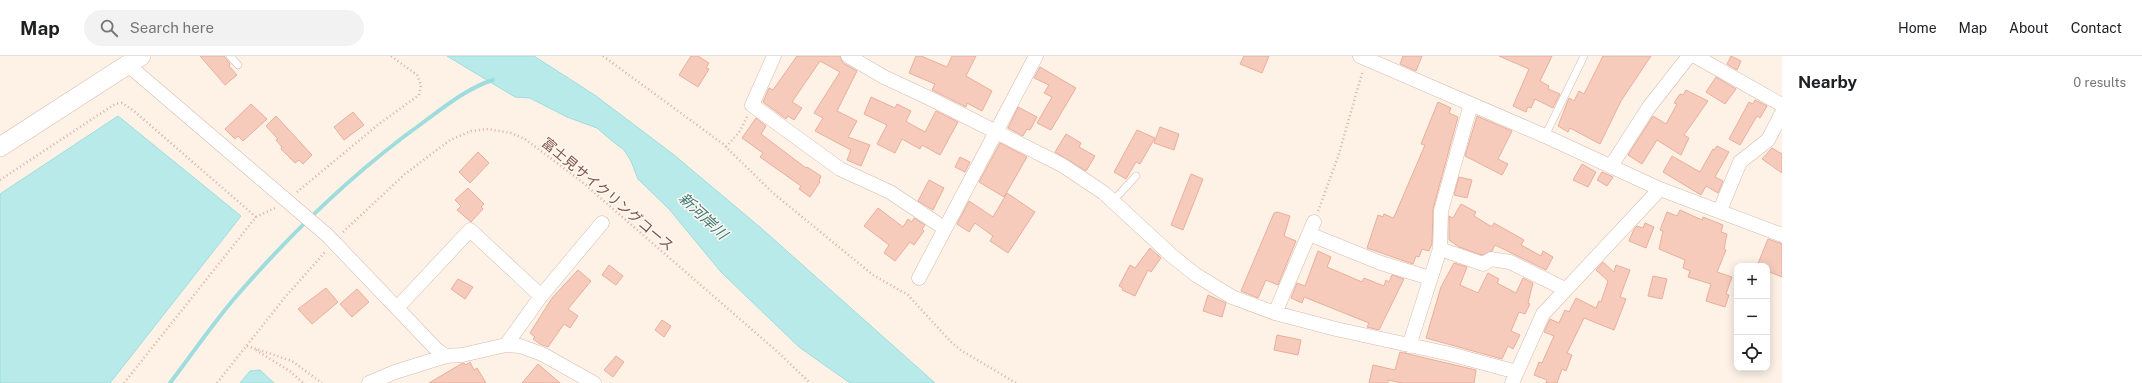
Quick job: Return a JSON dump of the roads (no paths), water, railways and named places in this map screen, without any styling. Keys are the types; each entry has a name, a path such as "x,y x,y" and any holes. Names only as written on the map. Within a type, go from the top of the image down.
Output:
{"street":[{"path":"774,56 752,105 840,169 890,192 944,228"},
{"path":"848,56 884,77 1062,165 1113,201 1171,256 1196,275 1232,297 1275,313 1336,329 1450,354 1515,378 1543,314 1660,189"},
{"path":"919,278 995,131 1036,56"},
{"path":"1611,166 1649,106 1689,56"},
{"path":"1695,56 1782,105"},
{"path":"1363,57 1545,136 1660,189 1720,210 1782,235"},
{"path":"0,147 130,60 334,237 397,308 437,350 446,356"},
{"path":"1409,346 1440,249 1441,211 1471,104"},
{"path":"1720,210 1740,162 1768,140 1782,113"},
{"path":"506,345 540,296 602,223"},
{"path":"1275,313 1312,228 1381,263 1430,278"},
{"path":"397,308 470,230 540,296"},
{"path":"1440,249 1483,264 1491,260 1510,262 1565,290"},
{"path":"369,383 395,372 446,356 462,355 506,345 520,346 542,354 594,383"}],"lane":[{"path":"230,56 238,65"},
{"path":"1545,136 1584,56"},
{"path":"1113,201 1136,176"}],"water":[{"name":"新河岸川","path":"447,56 534,56 596,96 674,155 761,228 935,383 850,383 799,347 721,272 669,209 638,179 631,161 624,150 597,128 567,117 530,98 515,97"},
{"path":"118,116 241,216 110,383 0,383 0,194"},
{"path":"260,370 274,383 240,383 250,371"}],"waterway":[{"path":"170,383 213,325 240,292 282,246 326,202 372,162 438,112 465,93 493,80"}]}
